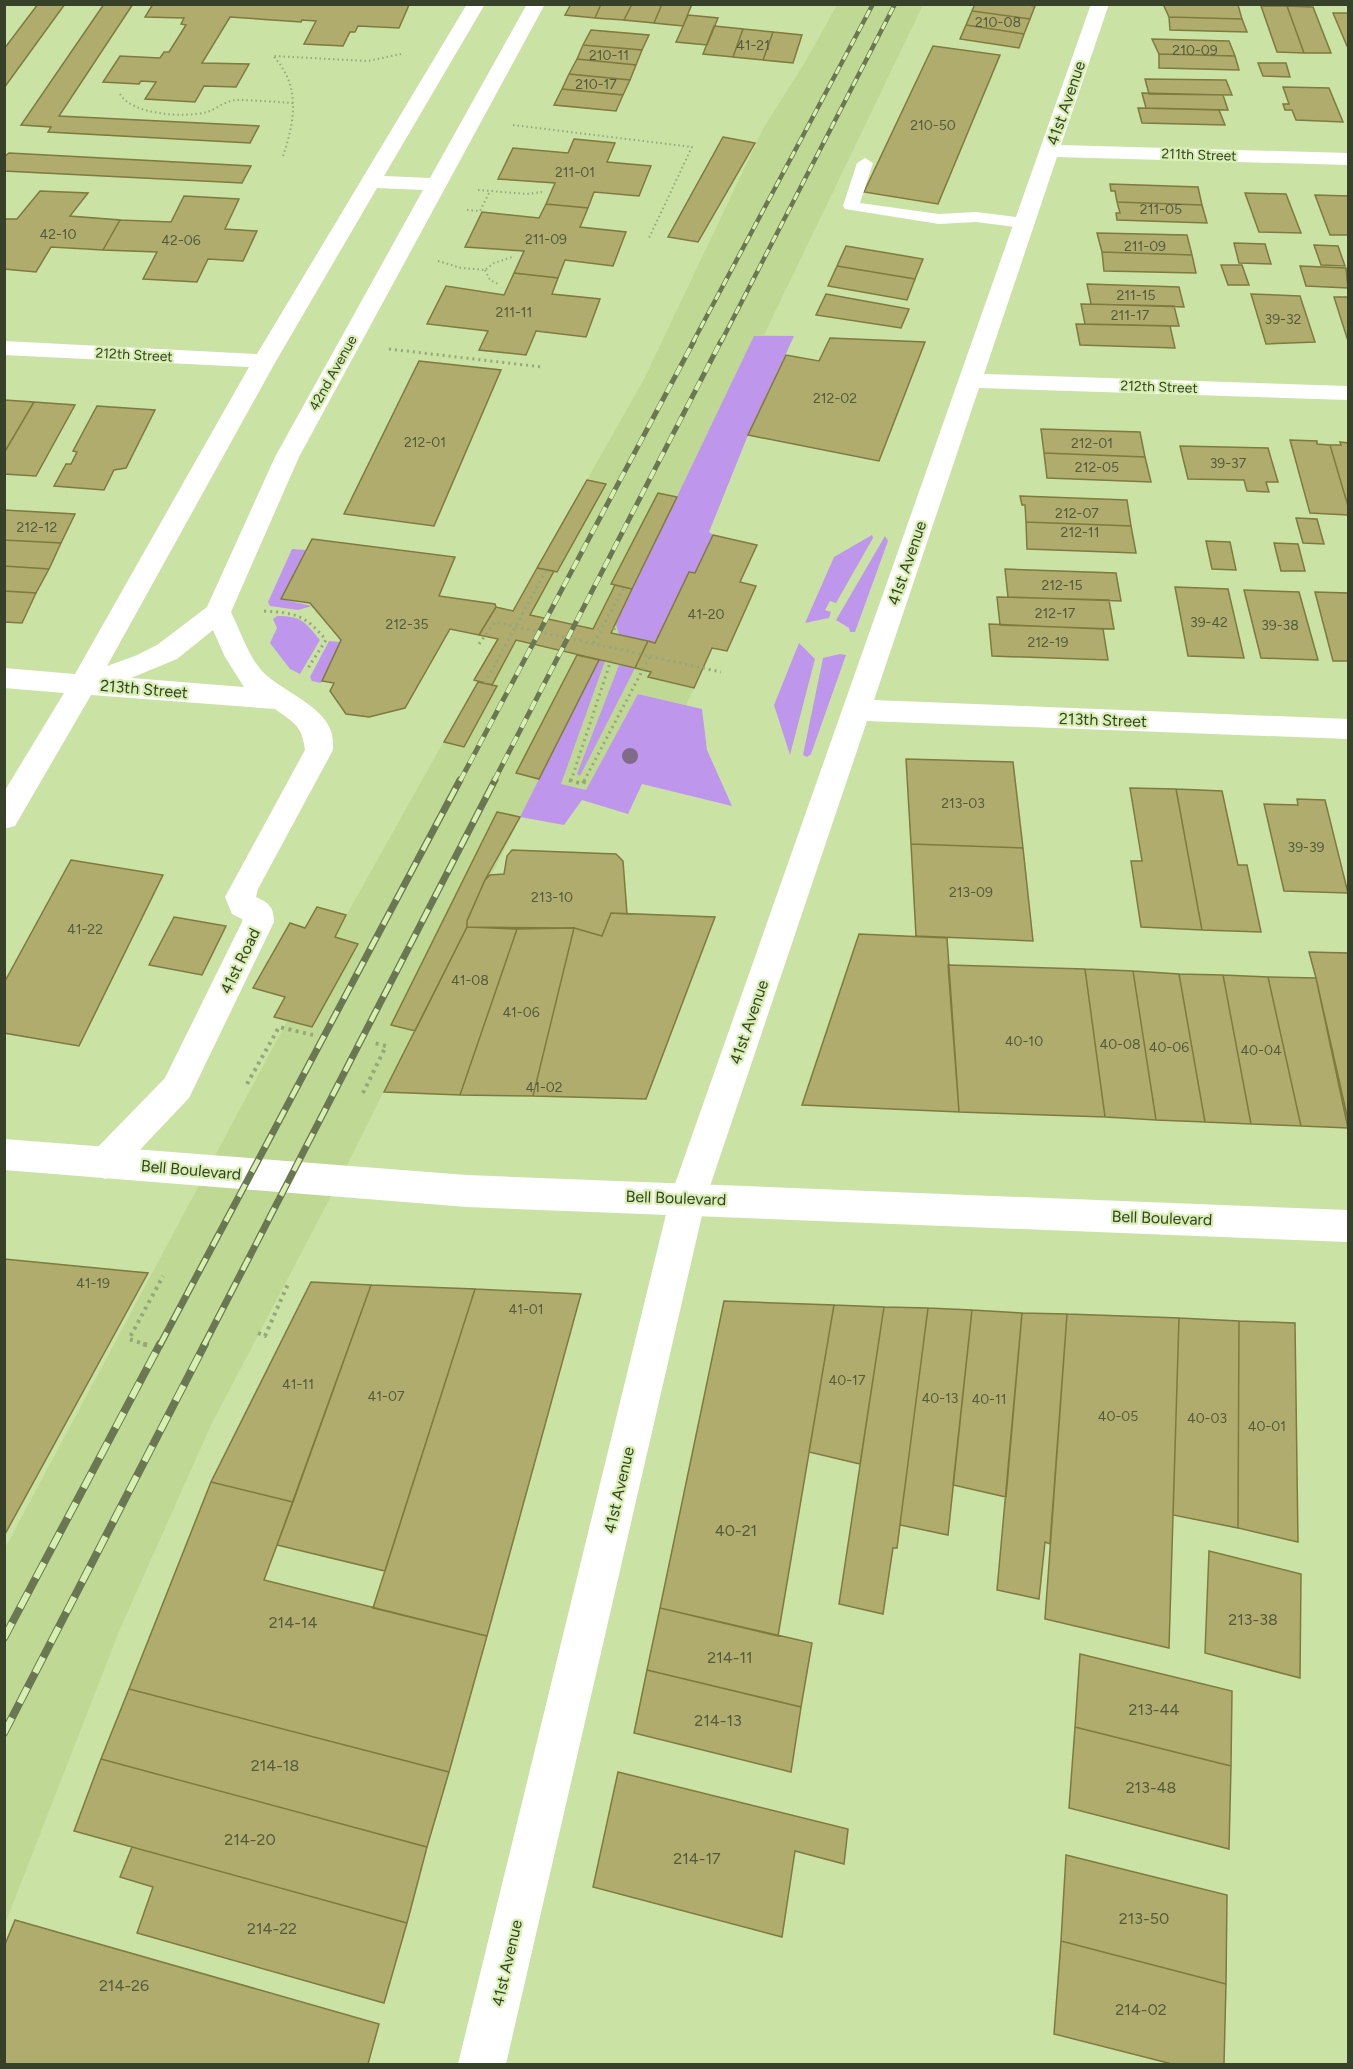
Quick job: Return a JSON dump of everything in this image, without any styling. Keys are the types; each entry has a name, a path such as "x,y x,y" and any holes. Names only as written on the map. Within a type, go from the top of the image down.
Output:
{"street":[{"path":"4,818 83,684 264,361 476,4"},
{"name":"42nd Avenue","path":"83,684 159,656 186,639 218,612 287,457 536,4"},
{"name":"41st Avenue","path":"482,2064 688,1198 1100,4"},
{"name":"211th Street","path":"1050,151 1348,159"},
{"path":"370,181 437,185"},
{"name":"212th Street","path":"4,348 264,361"},
{"name":"212th Street","path":"970,381 1348,393"},
{"path":"218,612 239,657 254,680 283,700"},
{"name":"213th Street","path":"4,678 283,700"},
{"name":"41st Road","path":"105,1163 177,1088 258,922 258,912 243,905 240,897 243,888 319,750 317,731 304,716 283,700"},
{"name":"213th Street","path":"857,710 1348,729"},
{"name":"Bell Boulevard","path":"4,1154 466,1191 688,1198 1348,1226"}],"lane":[{"path":"865,163 851,206 939,219 976,217 1024,223"}],"path":[{"path":"283,156 293,124 293,103 286,73 280,62 273,57 368,61 405,53"},
{"path":"120,94 122,100 133,108 185,112 206,112 234,100 293,103"},
{"path":"503,123 692,147 648,240"},
{"path":"469,189 527,194 542,192"},
{"path":"458,209 480,211 490,191"},
{"path":"432,259 461,268 485,270 494,263 512,257"},
{"path":"485,270 486,276 492,282 500,285"},
{"path":"386,349 542,367"},
{"path":"485,683 546,570"},
{"path":"594,643 624,587"},
{"path":"264,611 299,614 309,618 326,640 305,673"},
{"path":"479,644 495,622 722,672"},
{"path":"614,630 615,625"},
{"path":"611,660 569,781 583,784 650,656"},
{"path":"247,1084 279,1027 313,1035"},
{"path":"363,1093 386,1046 374,1043"},
{"path":"147,1345 129,1339 163,1276"},
{"path":"258,1333 265,1335 288,1284"}],"shaded area":[{"path":"837,5 923,5 764,335 794,336 748,435 709,532 713,535 757,545 740,582 756,586 727,651 712,648 686,705 638,694 586,790 539,780 339,1181 212,1423 120,1629 5,1924 5,1548 287,1021 274,1017 284,997 253,988 290,923 305,927 317,907 347,914 477,682 474,680 644,379 764,127 804,64"},
{"path":"754,336 794,336 748,435 709,532 713,535 695,573 689,572 655,643 619,635 616,624"},
{"path":"872,535 873,538 836,603 830,601 825,610 831,612 829,618 805,623 834,557"},
{"path":"885,536 888,541 855,632 850,632 849,628 836,620"},
{"path":"292,549 306,550 281,599 312,606 298,610 270,606 268,602"},
{"path":"277,616 292,617 302,621 320,640 300,674 290,669 270,643 277,628 273,619"},
{"path":"329,641 340,642 321,683 312,681 310,677"},
{"path":"799,643 815,659 790,755 774,705"},
{"path":"846,655 811,754 807,757 803,755 823,658"},
{"path":"599,660 605,661 561,784 586,790 638,694 702,709 707,750 732,806 642,784 628,814 582,800 564,825 520,817"},
{"path":"619,665 635,668 580,776 577,774"}],"building":[{"path":"38,4 65,4 4,88 4,49"},
{"path":"104,4 133,4 59,116 259,126 250,143 48,132 51,127 21,125"},
{"path":"153,4 409,5 399,28 358,26 355,32 350,32 343,46 304,44 316,21 230,17 202,63 249,64 236,87 204,86 195,102 145,99 156,82 141,81 139,84 103,82 120,56 160,58 164,52 169,52 186,25 181,24 184,18 145,17"},
{"path":"571,4 601,4 595,18 565,15"},
{"path":"601,4 632,4 624,20 595,18"},
{"path":"632,4 662,4 654,23 624,20"},
{"path":"662,4 692,4 683,26 654,23"},
{"path":"975,4 1035,6 1030,19 972,11"},
{"path":"1163,4 1238,5 1242,19 1169,17"},
{"path":"1261,6 1287,6 1304,53 1277,52"},
{"path":"1287,6 1313,7 1331,53 1304,53"},
{"path":"972,11 1030,19 1024,34 966,25"},
{"path":"1333,13 1348,13 1348,46 1347,46"},
{"path":"688,15 718,18 707,45 676,42"},
{"path":"1169,17 1242,19 1247,32 1170,30"},
{"path":"966,25 1024,34 1019,48 960,39"},
{"path":"714,26 743,29 733,57 703,54"},
{"path":"743,29 773,32 763,60 733,57"},
{"path":"591,30 649,35 642,50 583,45"},
{"path":"773,32 802,35 793,63 763,60"},
{"path":"1152,39 1229,41 1235,56 1159,54"},
{"path":"583,45 642,50 636,65 577,59"},
{"path":"933,46 1000,55 938,204 864,192"},
{"path":"1159,54 1235,56 1239,70 1159,68"},
{"path":"577,59 636,65 630,80 569,74"},
{"path":"1258,63 1286,63 1290,77 1263,76"},
{"path":"569,74 630,80 623,95 562,89"},
{"path":"1145,79 1226,80 1232,95 1149,94"},
{"path":"1283,87 1329,88 1343,122 1296,120 1292,110 1285,110 1283,104 1289,104"},
{"path":"562,89 623,95 616,111 554,105"},
{"path":"1142,93 1223,95 1228,110 1146,108"},
{"path":"1138,108 1219,110 1225,125 1142,123"},
{"path":"723,137 755,143 698,242 668,237"},
{"path":"574,139 615,143 607,162 651,166 639,196 594,192 588,208 546,204 555,183 498,179 513,148 568,153"},
{"path":"9,153 251,166 242,183 4,171 4,157"},
{"path":"1110,184 1198,187 1202,205 1117,202 1115,191 1111,191"},
{"path":"40,191 88,193 70,216 120,220 103,250 51,247 36,272 4,269 4,219 17,219"},
{"path":"1245,193 1286,194 1301,233 1259,232"},
{"path":"1315,195 1348,196 1348,235 1330,235"},
{"path":"184,196 239,199 225,229 257,231 243,261 208,259 197,282 143,279 157,252 103,250 120,220 171,222"},
{"path":"1117,202 1202,205 1207,223 1117,220 1116,213 1120,213"},
{"path":"546,204 588,208 580,227 626,232 613,266 565,260 558,278 514,273 524,251 465,247 482,212 539,218"},
{"path":"1097,233 1187,235 1192,255 1102,252"},
{"path":"1234,243 1265,244 1271,264 1239,263"},
{"path":"1314,245 1338,246 1345,266 1321,265"},
{"path":"846,246 923,259 915,279 837,266"},
{"path":"1102,252 1192,255 1196,273 1104,271"},
{"path":"1221,265 1242,265 1249,285 1228,285"},
{"path":"837,266 915,279 907,300 828,286"},
{"path":"1300,266 1346,268 1348,288 1306,286"},
{"path":"514,273 558,278 552,294 600,299 586,337 536,331 526,355 479,350 488,331 427,324 446,286 504,295"},
{"path":"1087,284 1179,287 1184,307 1091,304"},
{"path":"826,294 909,309 901,328 816,315"},
{"path":"1251,294 1300,296 1315,342 1266,344"},
{"path":"1334,297 1348,297 1348,341"},
{"path":"1081,304 1174,306 1179,326 1085,324"},
{"path":"1076,324 1170,326 1175,348 1080,345"},
{"path":"830,338 925,342 879,461 748,435 786,355 819,361"},
{"path":"419,361 501,370 434,526 344,514"},
{"path":"4,400 34,402 4,453"},
{"path":"34,402 75,405 36,476 4,474 4,453"},
{"path":"97,406 155,410 126,468 114,470 104,490 54,486 66,464 71,464 77,452 73,451"},
{"path":"1041,429 1140,432 1145,457 1044,453"},
{"path":"1290,440 1317,441 1317,444 1330,445 1348,506 1348,515 1310,513"},
{"path":"1340,442 1348,443 1348,506 1330,445 1341,445"},
{"path":"1180,446 1268,448 1278,482 1266,482 1269,492 1247,491 1244,480 1188,479"},
{"path":"1044,453 1145,457 1151,482 1047,478"},
{"path":"587,480 606,484 557,572 537,568"},
{"path":"658,493 677,497 632,589 611,584"},
{"path":"1020,496 1127,500 1131,526 1026,522 1025,505 1022,505"},
{"path":"4,510 75,514 61,543 4,540"},
{"path":"1296,518 1317,519 1324,544 1303,543"},
{"path":"1026,522 1131,526 1136,553 1027,549"},
{"path":"713,535 757,545 740,582 756,586 727,651 712,648 694,688 648,677 651,672 635,668 648,641 655,643 689,572 695,573"},
{"path":"312,539 455,557 439,596 495,604 496,607 479,635 450,629 405,708 369,717 346,714 330,691 334,683 322,681 341,640 310,603 281,599"},
{"path":"4,540 61,543 49,569 4,566"},
{"path":"1206,541 1230,542 1236,570 1212,569"},
{"path":"1274,543 1298,544 1305,571 1281,571"},
{"path":"4,566 49,569 36,593 4,591"},
{"path":"537,568 554,571 530,615 593,629 615,585 632,589 611,633 648,641 635,668 516,640 492,685 474,680 498,639 479,635 496,607 513,611"},
{"path":"1005,569 1116,573 1121,601 1008,597"},
{"path":"1175,587 1228,589 1244,658 1188,656"},
{"path":"1244,590 1299,592 1318,660 1261,658"},
{"path":"4,591 36,593 22,623 4,622"},
{"path":"1315,592 1348,593 1348,661 1333,661"},
{"path":"997,597 1109,600 1114,629 1000,625"},
{"path":"989,624 1103,629 1108,660 992,656"},
{"path":"577,655 599,660 539,779 516,773"},
{"path":"478,682 497,686 464,747 444,742"},
{"path":"906,759 1013,762 1023,848 911,844"},
{"path":"1130,788 1176,789 1202,930 1141,927 1131,861 1142,861"},
{"path":"1176,789 1222,791 1238,865 1247,865 1261,932 1202,930"},
{"path":"1297,799 1325,800 1348,893 1284,891 1264,804 1298,805"},
{"path":"497,812 520,817 485,880 467,921 467,927 415,1031 391,1025"},
{"path":"911,844 1023,848 1033,941 916,936"},
{"path":"512,850 616,854 623,861 627,914 611,913 602,936 574,928 467,927 467,921 485,880 490,875 504,874 507,856"},
{"path":"71,860 163,875 79,1046 4,1033 4,983"},
{"path":"317,907 346,915 335,937 358,944 312,1027 274,1017 285,997 253,988 290,923 305,928"},
{"path":"611,913 715,917 646,1099 533,1096 574,928 602,936"},
{"path":"174,917 226,926 202,975 149,965"},
{"path":"467,927 517,929 460,1095 384,1092"},
{"path":"574,928 533,1096 460,1095 517,929"},
{"path":"859,934 947,938 959,1112 802,1105"},
{"path":"1309,952 1348,953 1348,1120 1316,978"},
{"path":"948,965 1085,969 1105,1117 959,1112"},
{"path":"1085,969 1133,971 1156,1120 1105,1117"},
{"path":"1133,971 1179,974 1205,1122 1156,1120"},
{"path":"1179,974 1223,975 1251,1124 1205,1122"},
{"path":"1223,975 1268,977 1301,1126 1251,1124"},
{"path":"1268,977 1316,978 1348,1128 1301,1126"},
{"path":"4,1259 148,1273 4,1536"},
{"path":"311,1282 371,1285 293,1502 211,1482"},
{"path":"371,1285 475,1289 385,1571 277,1545"},
{"path":"475,1289 581,1294 487,1636 373,1608"},
{"path":"724,1301 834,1305 778,1636 660,1608"},
{"path":"834,1305 884,1307 860,1464 809,1452"},
{"path":"884,1307 928,1308 897,1548 893,1548 883,1614 839,1604"},
{"path":"928,1308 972,1310 948,1535 900,1525"},
{"path":"972,1310 1022,1313 1006,1497 953,1485"},
{"path":"1022,1313 1067,1314 1050,1544 1045,1542 1039,1599 997,1590"},
{"path":"1067,1314 1179,1318 1169,1648 1045,1619"},
{"path":"1179,1318 1239,1321 1238,1528 1173,1515"},
{"path":"1239,1321 1295,1323 1298,1542 1238,1528"},
{"path":"211,1482 293,1502 264,1580 487,1636 449,1772 129,1689"},
{"path":"1209,1551 1301,1574 1300,1678 1205,1653"},
{"path":"660,1608 812,1643 801,1707 647,1670"},
{"path":"1080,1654 1232,1691 1231,1766 1075,1727"},
{"path":"647,1670 801,1707 791,1772 634,1733"},
{"path":"129,1689 449,1772 427,1847 101,1759"},
{"path":"1075,1727 1231,1766 1229,1849 1069,1808"},
{"path":"101,1759 427,1847 407,1923 74,1831"},
{"path":"618,1772 848,1829 844,1864 795,1851 782,1937 593,1887"},
{"path":"132,1847 407,1923 384,2003 137,1933 153,1887 120,1877"},
{"path":"1066,1855 1227,1895 1226,1984 1061,1941"},
{"path":"15,1920 379,2024 368,2064 4,2064 4,1947"},
{"path":"1061,1941 1226,1984 1224,2064 1172,2064 1054,2034"}],"railway":[{"path":"693,342 873,4"},
{"path":"721,342 895,4"},
{"path":"460,781 694,341"},
{"path":"494,781 721,341"},
{"path":"160,1345 460,780"},
{"path":"204,1345 495,780"},
{"path":"4,1638 160,1344"},
{"path":"4,1733 205,1344"}]}
